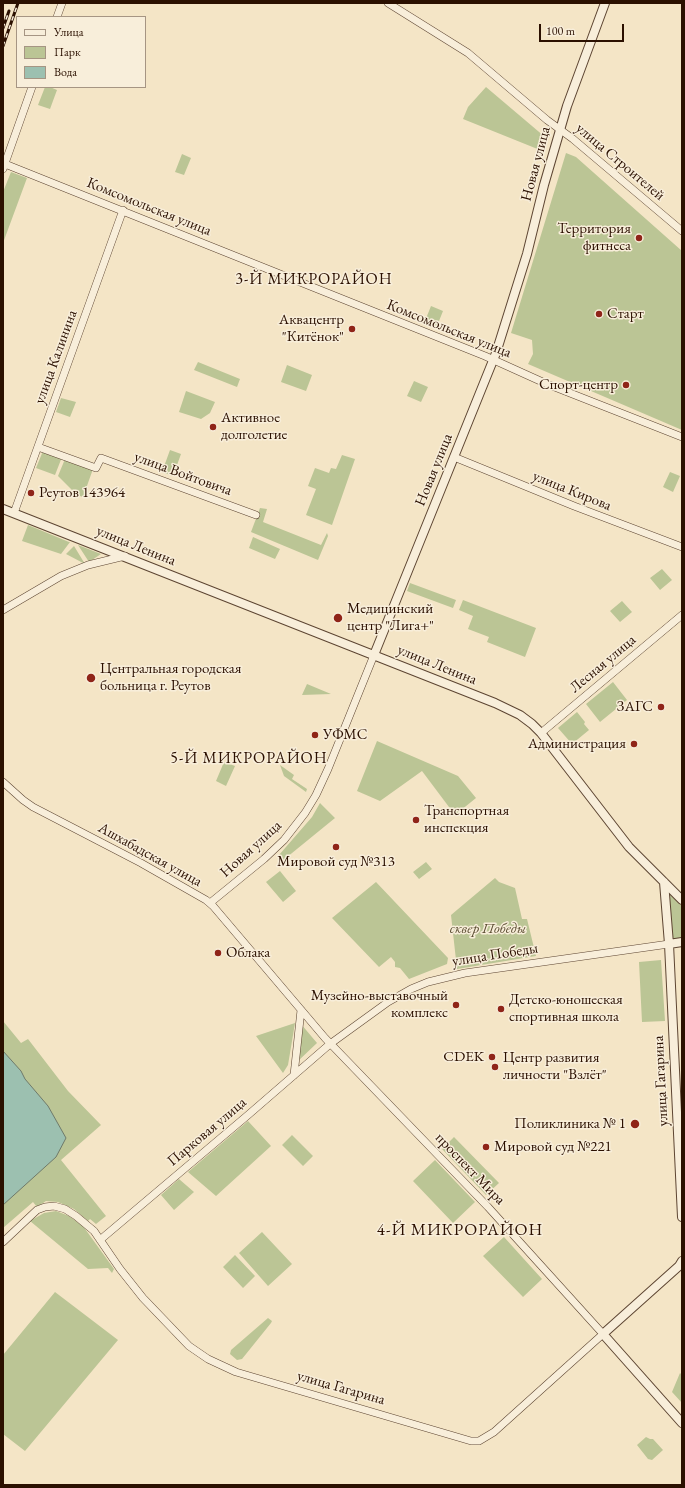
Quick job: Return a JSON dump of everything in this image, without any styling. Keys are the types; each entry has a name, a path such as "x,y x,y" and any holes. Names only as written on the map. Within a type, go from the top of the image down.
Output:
{"street":[{"path":"57,16 62,3"},
{"path":"388,3 468,53 560,129"},
{"name":"Новая улица","path":"210,903 264,859 284,840 305,813 316,795 328,770 493,360 527,254 567,106 605,3"},
{"path":"4,166 32,88"},
{"name":"улица Строителей","path":"560,129 682,231"},
{"name":"Комсомольская улица","path":"4,166 123,210 682,437"},
{"name":"улица Калинина","path":"14,513 123,210"},
{"name":"улица Войтовича","path":"38,447 96,468 101,458 256,515"},
{"name":"улица Кирова","path":"454,457 574,506 682,547"},
{"name":"улица Ленина","path":"3,509 502,706 527,720 541,733 629,847 682,900"},
{"path":"3,610 61,576 88,566 125,556"},
{"name":"Лесная улица","path":"541,733 682,615"},
{"name":"Ашхабадская улица","path":"3,782 33,807 141,863 210,903 330,1044"},
{"path":"664,882 669,944"},
{"name":"улица Победы","path":"330,1044 399,996 428,982 465,973 528,963 682,942"},
{"name":"улица Гагарина","path":"669,944 682,1217"},
{"path":"294,1075 301,1010"},
{"name":"Парковая улица","path":"100,1240 330,1044"},
{"name":"проспект Мира","path":"330,1044 361,1078 488,1207 682,1423"},
{"name":"улица Гагарина","path":"3,1242 37,1210 54,1206 65,1209 94,1231 120,1269 143,1298 189,1346 208,1358 236,1372 471,1441 480,1441 494,1432 680,1266 682,1261"}],"green space":[{"path":"486,87 545,137 540,150 463,119 468,107"},
{"path":"45,88 52,88 57,90 50,109 38,105"},
{"name":"Старт","path":"566,153 576,157 682,251 682,430 528,364 533,354 532,340 511,333"},
{"path":"182,154 191,158 184,175 175,172"},
{"path":"11,172 27,178 3,243 3,192"},
{"path":"431,306 443,311 437,326 425,321"},
{"path":"198,362 240,379 237,387 194,370"},
{"path":"287,365 312,375 306,391 281,382"},
{"path":"414,381 428,387 421,402 407,396"},
{"path":"186,391 215,402 210,413 201,419 179,412"},
{"path":"61,398 76,402 70,417 56,412"},
{"path":"170,450 181,454 173,476 162,472"},
{"path":"43,451 62,457 55,475 36,468"},
{"path":"342,455 355,459 332,525 306,515 316,489 308,486 315,468 329,473 331,468 336,469"},
{"path":"65,459 93,469 83,497 77,495 58,476"},
{"path":"670,472 680,476 673,492 663,487"},
{"path":"260,508 267,509 263,522 321,545 327,533 328,536 318,560 251,532"},
{"path":"28,525 70,542 61,554 22,541"},
{"path":"253,537 280,549 275,559 249,548"},
{"path":"78,545 101,554 89,562"},
{"path":"74,546 85,564 66,554"},
{"path":"662,569 672,580 660,590 650,578"},
{"path":"410,583 456,600 453,608 407,591"},
{"path":"463,600 536,628 525,657 487,642 489,637 468,629 473,616 459,610"},
{"path":"622,601 632,612 620,622 610,611"},
{"path":"613,682 627,700 600,722 586,704"},
{"path":"307,684 331,694 302,695"},
{"path":"577,712 589,730 572,744 558,728"},
{"path":"377,741 458,776 476,798 455,815 422,771 380,801 357,791"},
{"path":"224,762 235,766 226,786 216,781"},
{"path":"280,765 294,775 292,779 307,789 306,792 284,776"},
{"path":"320,803 335,818 281,862 279,855 312,817"},
{"path":"426,862 432,869 419,879 413,872"},
{"path":"280,871 296,891 283,902 266,882"},
{"name":"сквер Победы","path":"495,878 499,882 515,888 522,919 527,919 536,956 457,969 451,915"},
{"path":"376,882 448,958 447,964 409,979 400,968 395,967 395,962 391,957 379,967 332,918"},
{"path":"668,893 682,906 682,938 672,940"},
{"path":"661,960 665,1021 642,1022 639,962"},
{"path":"3,1021 21,1043 28,1039 68,1091 101,1125 61,1160 106,1216 96,1224 90,1219 88,1221 74,1209 58,1202 46,1201 37,1207 33,1202 3,1228"},
{"path":"295,1023 288,1065 283,1073 256,1036"},
{"path":"301,1024 317,1043 297,1062"},
{"path":"248,1121 271,1146 216,1196 188,1172"},
{"path":"292,1135 313,1156 303,1166 282,1145"},
{"path":"454,1137 499,1183 486,1195 442,1149"},
{"path":"435,1160 475,1202 453,1223 413,1181"},
{"path":"179,1179 194,1192 174,1210 161,1195"},
{"path":"56,1211 69,1216 83,1226 114,1269 112,1273 108,1268 88,1269 30,1221 44,1213"},
{"path":"262,1232 292,1264 268,1286 239,1253"},
{"path":"504,1237 542,1279 523,1297 483,1256"},
{"path":"235,1255 255,1276 243,1288 223,1267"},
{"path":"55,1292 118,1340 25,1451 3,1434 3,1355"},
{"path":"268,1318 272,1321 271,1323 242,1359 237,1360 230,1354 231,1350"},
{"path":"680,1373 682,1375 682,1403 672,1392"},
{"path":"646,1437 653,1439 663,1450 652,1460 648,1459 637,1445"}],"water":[{"path":"3,1051 21,1071 25,1079 48,1106 66,1138 56,1157 3,1205"}],"railway":[{"path":"3,46 18,3"},
{"path":"3,28 9,11"}],"place":[{"name":"Территория фитнеса","path":"639,238"},
{"name":"Старт","path":"599,314"},
{"name":"Аквацентр \"Китёнок\"","path":"352,329"},
{"name":"Спорт-центр","path":"626,385"},
{"name":"Активное долголетие","path":"213,427"},
{"name":"Реутов 143964","path":"31,493"},
{"name":"Медицинский центр \"Лига+\"","path":"338,618"},
{"name":"Центральная городская больница г. Реутов","path":"91,678"},
{"name":"ЗАГС","path":"661,707"},
{"name":"УФМС","path":"315,735"},
{"name":"Администрация","path":"634,744"},
{"name":"Транспортная инспекция","path":"416,820"},
{"name":"Мировой суд №313","path":"336,847"},
{"name":"Облака","path":"218,953"},
{"name":"Музейно-выставочный комплекс","path":"456,1005"},
{"name":"Детско-юношеская спортивная школа","path":"501,1009"},
{"name":"CDEK","path":"492,1057"},
{"name":"Центр развития личности \"Взлёт\"","path":"495,1067"},
{"name":"Поликлиника № 1","path":"635,1124"},
{"name":"Мировой суд №221","path":"486,1147"}],"district":[{"name":"3-Й МИКРОРАЙОН","path":"314,280"},
{"name":"5-Й МИКРОРАЙОН","path":"249,759"},
{"name":"4-Й МИКРОРАЙОН","path":"460,1230"}]}
